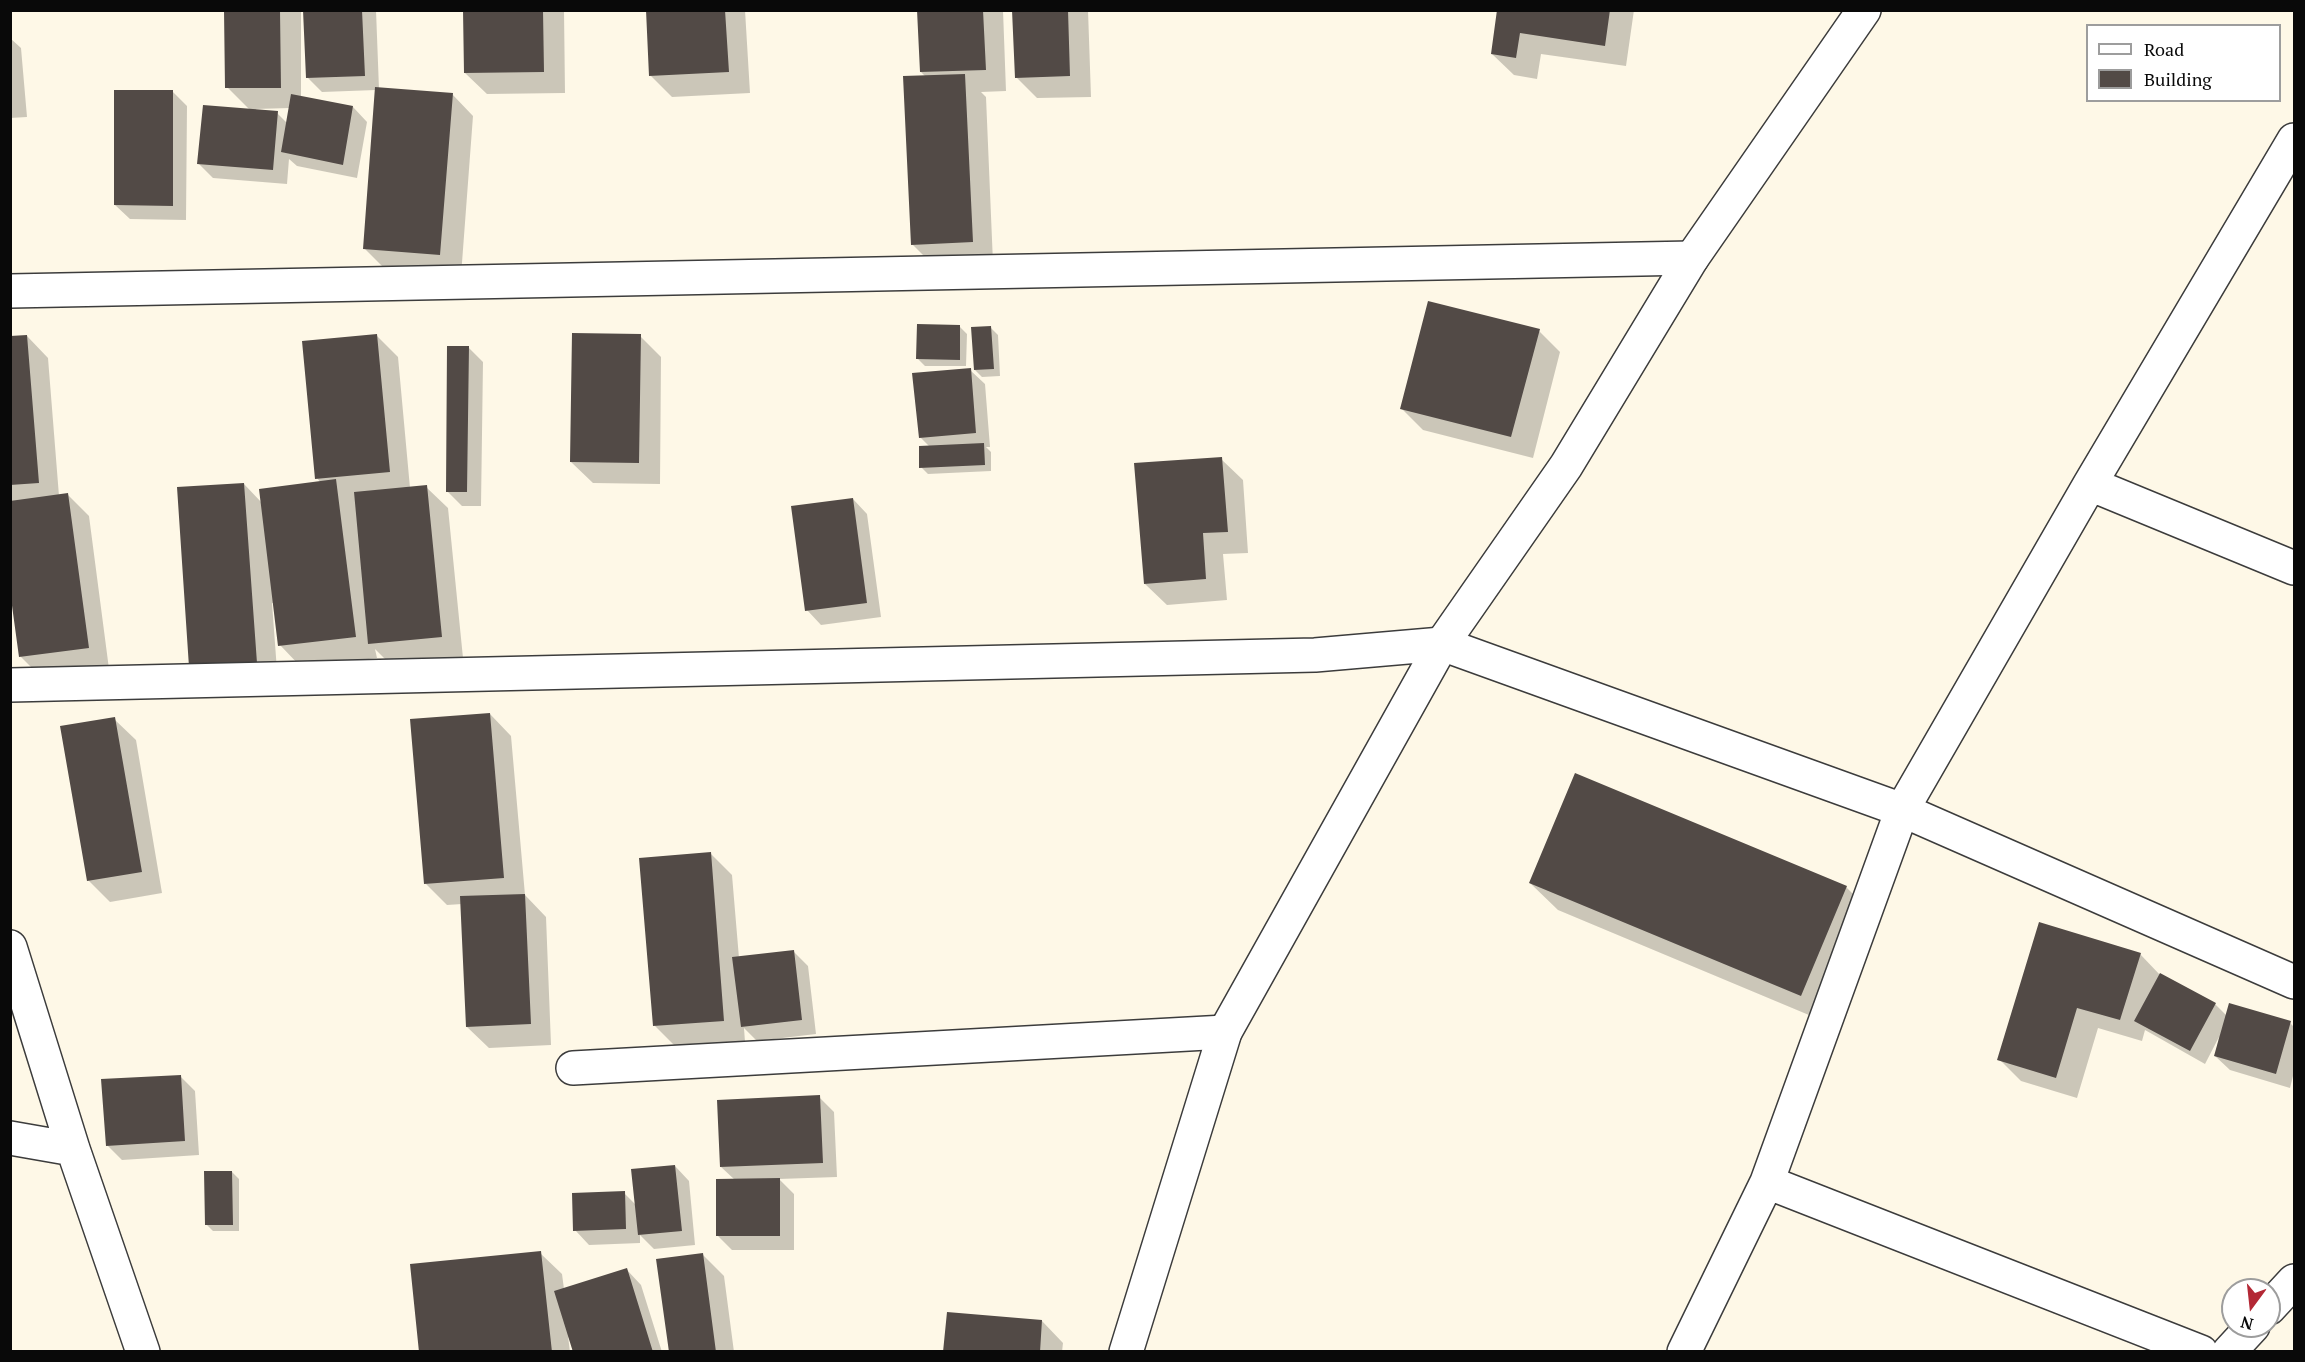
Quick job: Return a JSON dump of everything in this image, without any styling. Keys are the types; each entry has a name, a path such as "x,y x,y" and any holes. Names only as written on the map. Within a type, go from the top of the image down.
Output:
{"street":[{"path":"1126,1352 1225,1032 1442,644 1566,466 1692,258 1864,10"},
{"path":"1683,1352 1767,1182 1902,810 2090,484 2295,140"},
{"path":"10,291 1692,258"},
{"path":"2090,484 2295,568"},
{"path":"10,685 1315,655 1442,644 1902,810 2295,982"},
{"path":"10,947 73,1149 143,1352"},
{"path":"573,1068 1225,1032"},
{"path":"10,1138 73,1149"},
{"path":"1767,1182 2201,1352"},
{"path":"2281,1296 2295,1281"},
{"path":"2229,1352 2242,1338"}],"building":[{"path":"224,10 280,10 281,88 225,88"},
{"path":"303,10 362,10 365,76 306,78"},
{"path":"463,10 543,10 544,72 464,73"},
{"path":"646,10 725,10 729,72 649,76"},
{"path":"917,10 983,10 986,70 920,72"},
{"path":"1012,10 1068,10 1070,76 1015,78"},
{"path":"1497,10 1610,10 1605,46 1520,33 1516,58 1491,54"},
{"path":"965,74 973,242 911,245 903,76"},
{"path":"375,87 453,93 440,255 363,249"},
{"path":"114,90 173,90 173,206 114,205"},
{"path":"291,94 353,106 343,165 281,152"},
{"path":"203,105 278,111 273,170 197,164"},
{"path":"1428,301 1540,329 1511,437 1400,409"},
{"path":"917,324 960,325 960,360 916,359"},
{"path":"991,326 994,369 974,370 971,327"},
{"path":"572,333 641,334 639,463 570,462"},
{"path":"377,334 390,472 315,479 302,341"},
{"path":"27,335 39,483 10,485 10,336"},
{"path":"447,346 469,346 467,492 446,492"},
{"path":"971,368 976,433 919,438 912,373"},
{"path":"984,443 985,465 919,468 919,446"},
{"path":"1222,457 1228,532 1203,533 1206,579 1144,584 1134,463"},
{"path":"336,479 356,637 278,646 259,489"},
{"path":"244,483 257,663 189,667 177,487"},
{"path":"427,485 442,637 368,644 354,492"},
{"path":"68,493 89,648 19,657 10,591 10,501"},
{"path":"853,498 867,603 805,611 791,506"},
{"path":"490,713 504,878 424,884 410,719"},
{"path":"115,717 142,872 87,881 60,726"},
{"path":"1575,773 1847,886 1801,996 1529,883"},
{"path":"711,852 724,1021 653,1026 639,858"},
{"path":"525,894 531,1024 466,1027 460,896"},
{"path":"2039,922 2141,953 2120,1020 2077,1008 2056,1078 1997,1060"},
{"path":"794,950 802,1020 741,1027 732,957"},
{"path":"2160,973 2216,1003 2190,1051 2134,1021"},
{"path":"2229,1003 2291,1021 2276,1074 2214,1056"},
{"path":"181,1075 185,1141 106,1146 101,1079"},
{"path":"820,1095 823,1163 720,1167 717,1100"},
{"path":"675,1165 682,1231 638,1235 631,1169"},
{"path":"204,1171 232,1171 233,1225 205,1225"},
{"path":"780,1178 780,1236 716,1236 716,1179"},
{"path":"625,1191 626,1229 573,1231 572,1193"},
{"path":"541,1251 552,1352 419,1352 410,1264"},
{"path":"703,1253 716,1352 669,1352 656,1259"},
{"path":"627,1268 653,1352 573,1352 554,1291"},
{"path":"947,1312 1042,1320 1040,1352 943,1352"}]}
